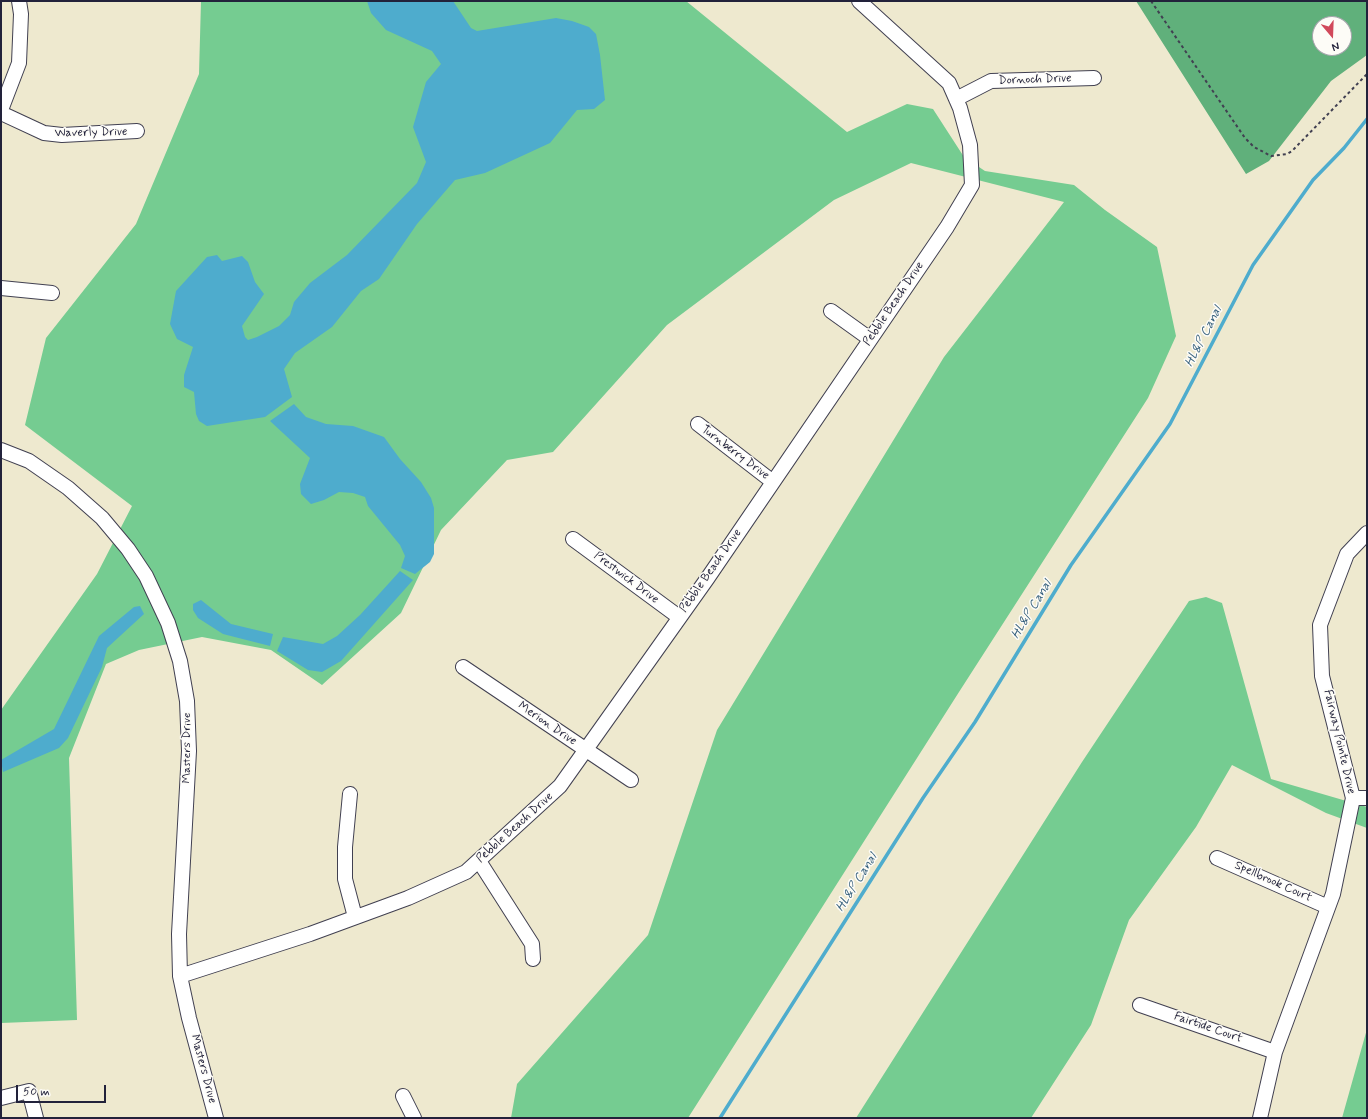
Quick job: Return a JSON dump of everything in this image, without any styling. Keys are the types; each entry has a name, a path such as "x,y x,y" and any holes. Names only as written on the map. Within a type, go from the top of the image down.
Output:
{"street":[{"path":"1,112 19,63 21,14 19,1"},
{"name":"Pebble Beach Drive","path":"180,976 355,918 408,898 466,872 560,786 679,617 947,227 972,185 970,145 956,99 949,83 859,1"},
{"name":"Dornoch Drive","path":"956,99 991,81 1094,78"},
{"name":"Waverly Drive","path":"1,112 44,133 62,135 137,132"},
{"path":"1,288 52,293"},
{"path":"832,311 870,339"},
{"name":"Turnberry Drive","path":"698,424 773,482"},
{"name":"Masters Drive","path":"1,450 29,461 68,488 102,518 128,549 146,576 168,623 180,661 187,701 189,751 179,934 180,976 189,1018 216,1118"},
{"name":"Fairway Pointe Drive","path":"1260,1118 1275,1052 1333,894 1353,798 1322,676 1320,625 1347,554 1367,533"},
{"name":"Prestwick Drive","path":"573,539 679,617"},
{"name":"Merion Drive","path":"463,667 631,780"},
{"path":"350,794 345,879 355,918"},
{"path":"1353,798 1367,798"},
{"name":"Spellbrook Court","path":"1217,858 1328,907"},
{"path":"478,860 532,944 533,959"},
{"name":"Fairtide Court","path":"1140,1005 1275,1052"},
{"path":"1,1098 29,1091 36,1118"},
{"path":"403,1096 414,1118"}],"path":[{"path":"1151,1 1245,138 1254,147 1271,156 1287,154 1292,151 1367,74"}],"green space":[{"path":"201,1 686,1 847,132 907,104 933,109 964,157 985,171 1074,185 1105,210 1157,247 1176,336 1148,398 688,1118 511,1118 517,1084 648,935 717,730 944,357 1064,202 911,163 834,200 667,325 553,452 507,460 441,530 401,613 322,685 271,650 202,637 139,650 106,664 69,758 77,1020 1,1023 1,710 97,574 132,506 25,425 46,338 136,224 199,74"},
{"path":"1136,1 1367,1 1367,55 1331,81 1269,161 1246,174"},
{"path":"1206,597 1222,603 1271,779 1367,807 1367,828 1326,813 1232,765 1196,827 1129,920 1091,1025 1031,1118 856,1118 1082,762 1189,601"},
{"path":"1367,1029 1367,1118 1342,1118"}],"water":[{"path":"367,1 453,1 471,28 477,31 556,18 572,21 589,27 596,34 605,100 594,109 577,110 550,143 485,173 455,180 417,224 379,279 361,291 332,327 295,353 284,369 292,397 265,417 207,426 199,421 196,414 194,392 184,387 184,375 193,347 177,339 170,324 176,291 207,257 217,255 222,261 242,256 248,262 255,282 264,294 242,326 245,337 248,340 279,326 290,315 294,302 310,283 347,255 417,183 426,162 413,127 426,82 441,64 432,51 386,30 371,13"},
{"path":"294,404 306,417 326,424 353,426 384,437 400,459 421,482 431,498 434,508 434,554 430,562 415,574 401,568 405,556 400,545 368,506 365,497 353,493 339,492 324,500 311,504 301,494 300,484 310,458 270,421"},
{"path":"400,571 413,580 341,661 322,672 308,670 277,651 283,637 323,644 337,636 360,615"},
{"path":"201,600 231,624 273,634 270,646 223,634 198,618 193,610 193,604"},
{"path":"140,606 144,614 107,648 102,667 68,738 59,748 3,772 1,760 54,729 99,636 134,607"}],"waterway":[{"name":"HL&P Canal","path":"720,1118 923,798 975,722 1071,565 1170,424 1253,265 1313,180 1344,148 1367,119"}]}
